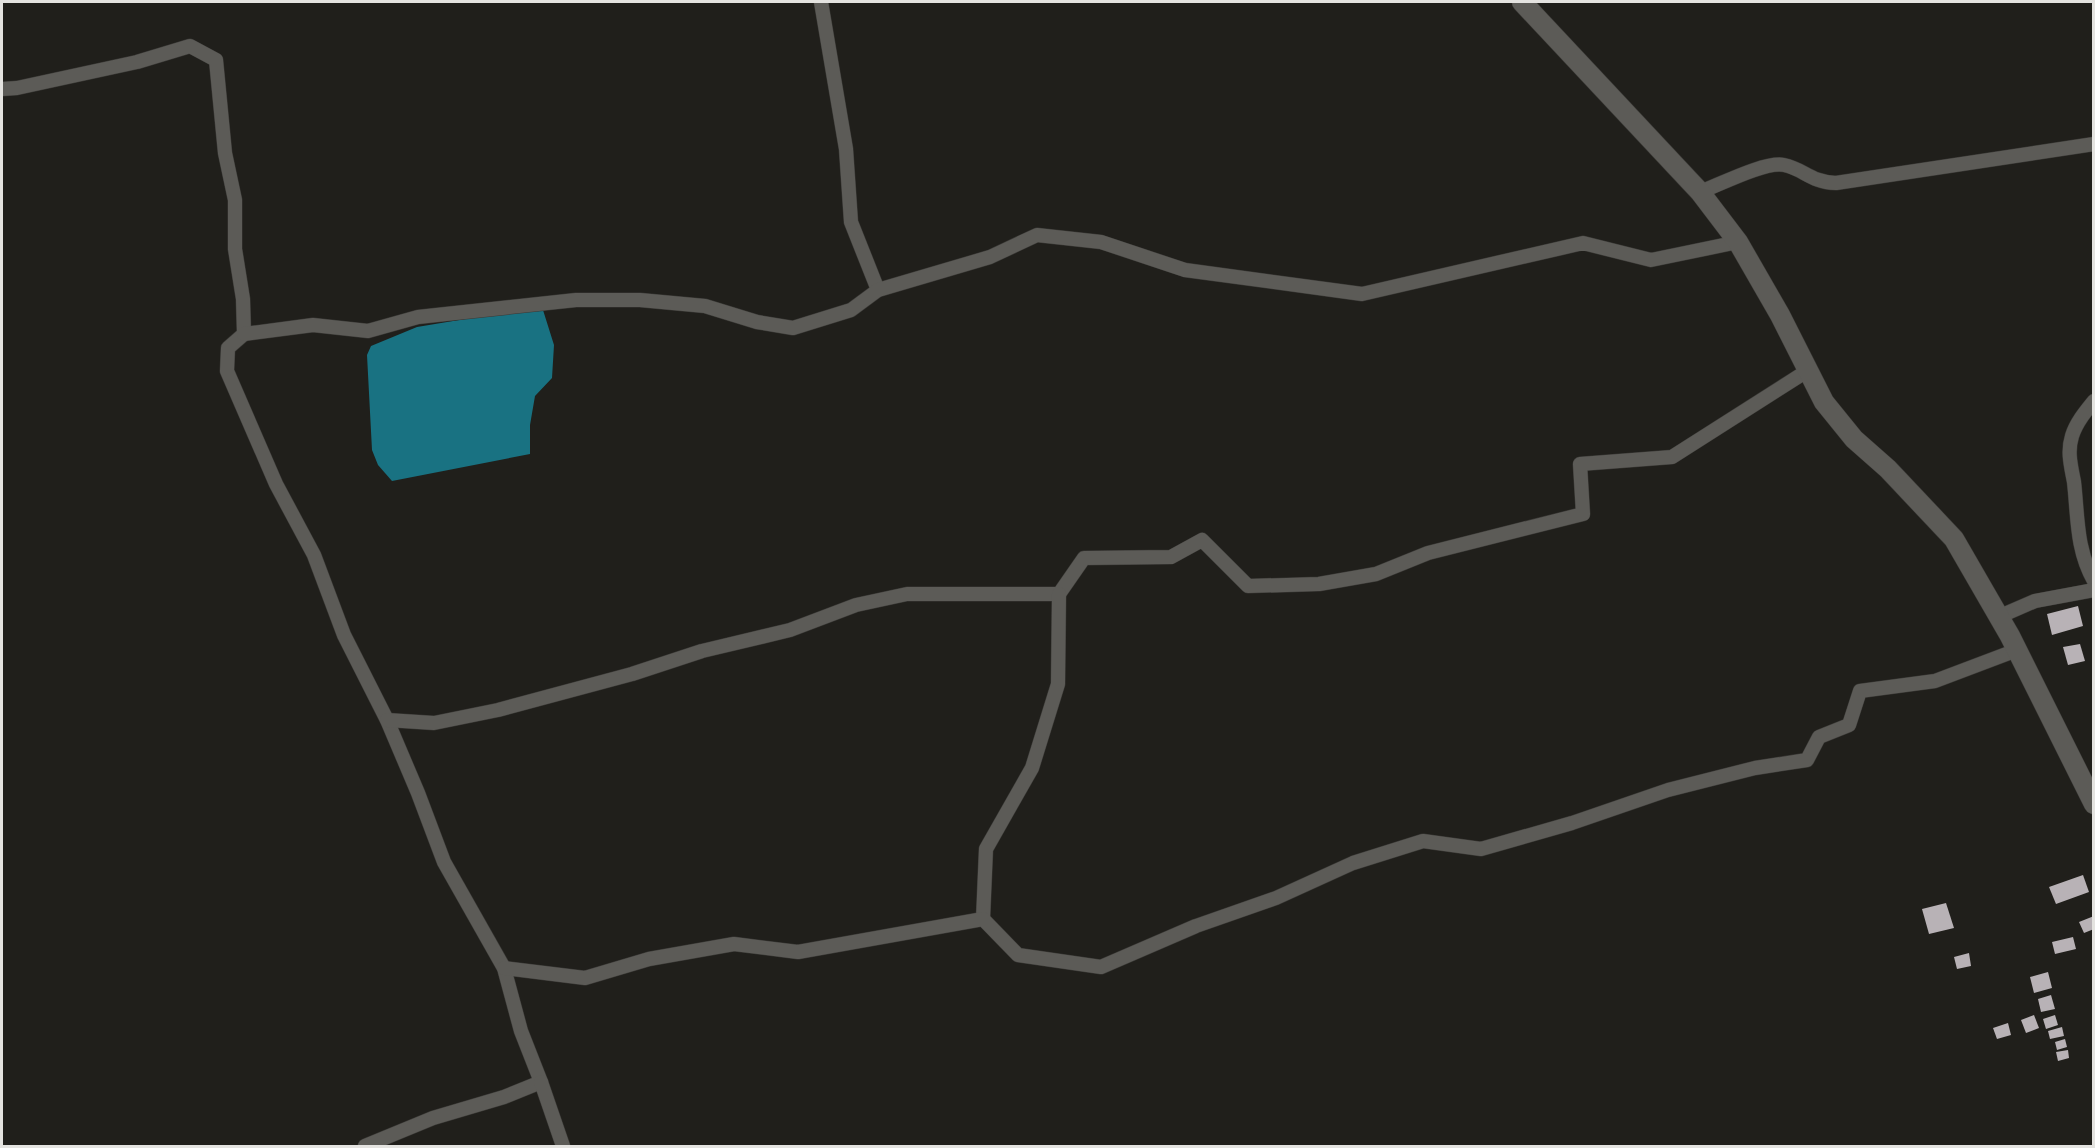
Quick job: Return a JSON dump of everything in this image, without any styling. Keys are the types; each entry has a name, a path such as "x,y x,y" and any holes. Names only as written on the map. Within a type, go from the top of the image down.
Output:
{"street":[{"path":"821,2 846,149 851,222 878,290"},
{"path":"1522,2 1700,192 1738,242 1780,315 1824,402 1854,439 1888,469 1954,539 2017,650 2094,804"},
{"path":"2,88 17,88 92,72 190,46 216,60 225,153 235,200 235,249 243,299 244,334"},
{"path":"1700,192 1768,166 1784,165 1820,182 1836,183 1887,173 2094,144"},
{"path":"563,1146 541,1082 520,1031 504,968 444,862 387,720 344,635 314,555 276,484 227,371 228,348 244,334 313,326 368,331 418,317 576,300 640,300 705,306 757,322 793,328 851,310 878,290 990,257 1037,235 1101,242 1185,270 1362,294 1583,243 1651,260 1738,242"},
{"path":"1807,371 1672,457 1580,464 1583,514 1428,553 1376,574 1319,584 1248,586 1202,540 1171,557 1084,558 1059,594 1058,684 1032,768 986,849 983,919 1018,955 1101,967 1196,926 1276,898 1353,864 1423,841 1481,849 1572,823 1668,790 1755,768 1807,759 1819,737 1849,725 1860,691 1935,681 2017,650"},
{"path":"2094,401 2072,435 2068,453 2083,562 2094,581"},
{"path":"1998,617 2035,602 2094,590"},
{"path":"387,720 434,723 498,710 632,674 702,651 790,630 856,605 907,594 1059,594"},
{"path":"504,968 585,978 649,959 734,944 798,952 983,919"},
{"path":"365,1146 433,1119 504,1097 541,1082"}],"water":[{"path":"543,310 554,345 552,378 535,396 530,425 530,454 392,481 378,465 372,450 367,355 371,346 417,327"}],"building":[{"path":"2078,606 2083,626 2052,635 2047,614"},
{"path":"2080,644 2085,661 2068,665 2063,647"},
{"path":"2083,875 2089,892 2056,904 2049,887"},
{"path":"1946,903 1954,928 1929,934 1922,909"},
{"path":"2094,916 2094,929 2084,933 2079,922"},
{"path":"2073,937 2076,949 2055,954 2052,942"},
{"path":"1969,953 1971,966 1957,969 1954,957"},
{"path":"2048,972 2052,988 2034,993 2030,977"},
{"path":"2051,995 2055,1009 2041,1012 2038,999"},
{"path":"2034,1015 2039,1028 2026,1033 2021,1020"},
{"path":"2055,1015 2058,1025 2046,1029 2043,1019"},
{"path":"2008,1023 2011,1035 1997,1039 1993,1028"},
{"path":"2062,1027 2064,1036 2050,1039 2048,1031"},
{"path":"2065,1039 2067,1047 2057,1050 2055,1042"},
{"path":"2068,1050 2069,1058 2058,1061 2056,1052"}]}
